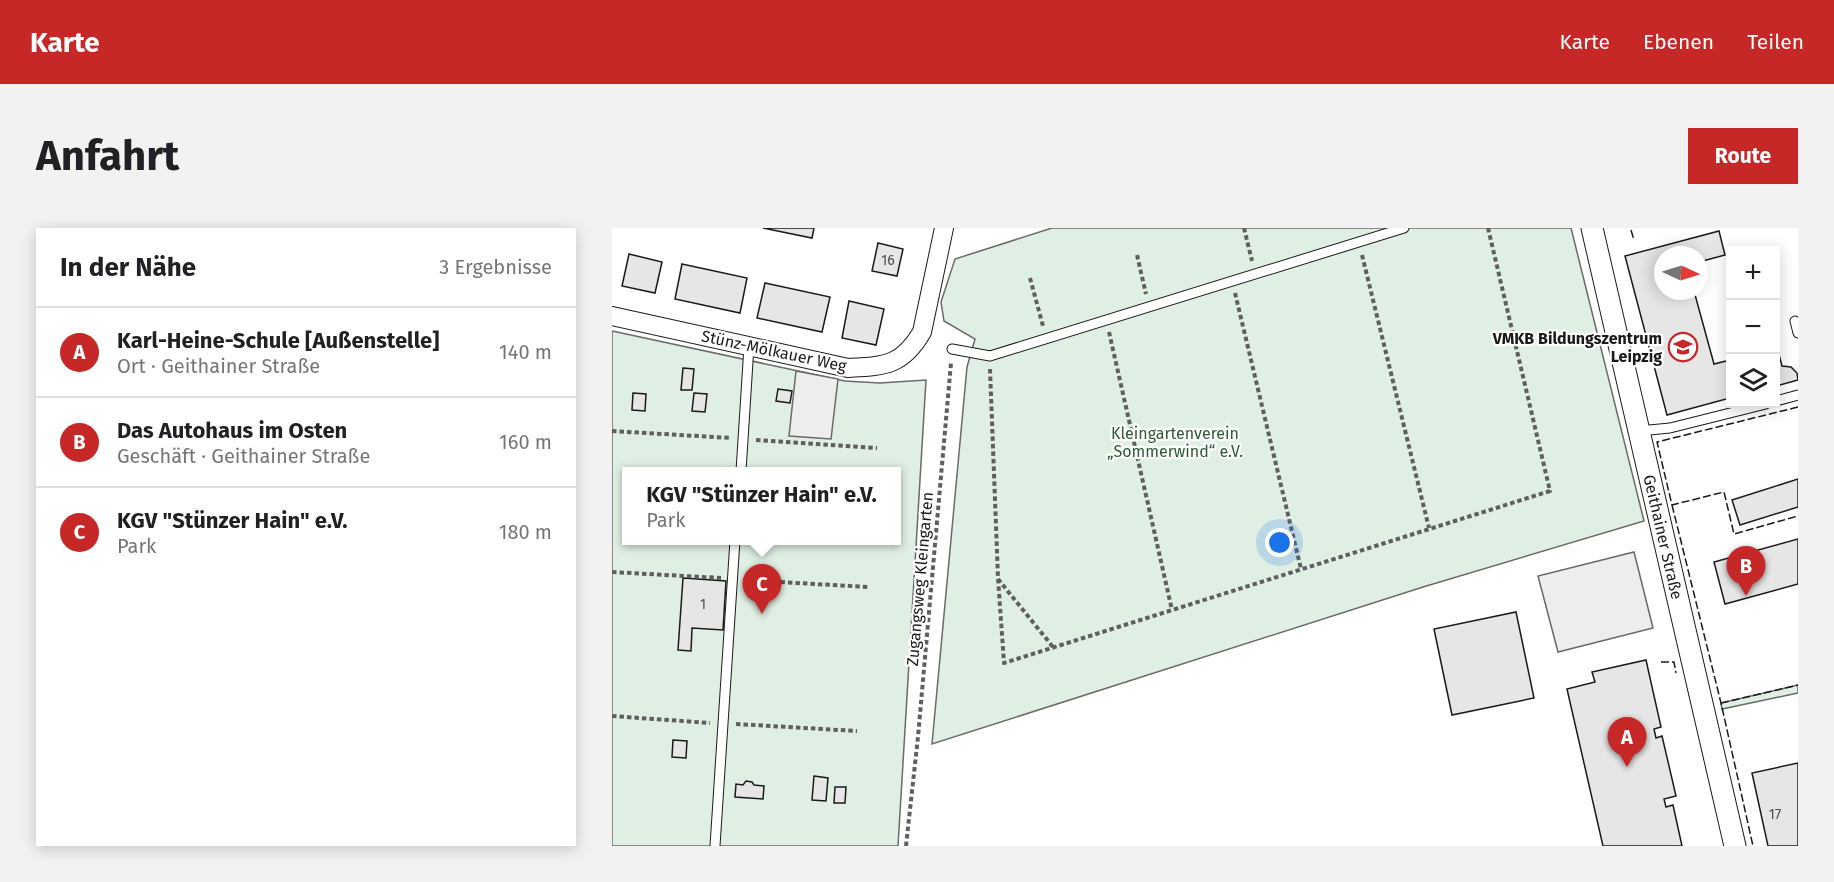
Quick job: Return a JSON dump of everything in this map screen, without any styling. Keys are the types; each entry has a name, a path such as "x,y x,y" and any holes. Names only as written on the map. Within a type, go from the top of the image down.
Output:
{"street":[{"name":"Stünz-Mölkauer Weg","path":"612,316 848,368 878,366 897,361 915,345 922,332 944,228"},
{"name":"Geithainer Straße","path":"1592,228 1735,846"}],"lane":[{"path":"952,349 990,356 1404,228"},
{"path":"1795,321 1798,333"},
{"path":"741,467 749,346"},
{"path":"1780,400 1798,395"},
{"path":"1639,431 1670,428 1750,408"},
{"path":"715,846 735,545"}],"path":[{"path":"1244,228 1256,273"},
{"path":"990,356 998,578 1004,663 1550,490 1488,228"},
{"path":"1359,242 1429,528"},
{"path":"1137,255 1149,306"},
{"path":"1030,278 1046,338"},
{"path":"1233,281 1301,569"},
{"path":"1106,320 1172,610"},
{"name":"Zugangsweg Kleingarten","path":"906,846 918,737 952,349"},
{"path":"998,578 1053,647"}],"green space":[{"name":"Kleingartenverein „Sommerwind“ e.V.","path":"1052,228 1571,228 1644,521 1423,587 932,744 967,367 975,339 944,321 941,302 955,259"},
{"path":"612,331 845,381 880,383 926,380 898,846 612,846"},
{"path":"1798,685 1798,693 1722,709 1721,703"}],"shaded area":[{"path":"796,371 838,379 831,439 789,436"},
{"path":"1634,552 1653,628 1558,652 1538,576"}],"building":[{"path":"763,228 814,228 812,238"},
{"path":"1719,231 1725,255 1708,260 1708,246 1663,246"},
{"path":"878,243 903,249 897,276 872,271"},
{"path":"1654,248 1654,300 1696,300 1714,364 1726,361 1726,399 1667,415 1625,256"},
{"path":"629,254 662,262 655,293 622,286"},
{"path":"682,264 747,278 740,313 675,299"},
{"path":"765,283 830,297 822,332 757,318"},
{"path":"849,301 884,309 876,345 842,338"},
{"path":"1780,358 1782,366 1791,367 1797,373 1798,380 1780,385"},
{"path":"683,368 694,369 692,390 681,390"},
{"path":"778,389 792,391 790,403 776,401"},
{"path":"633,393 646,394 645,411 632,410"},
{"path":"694,393 707,394 705,412 692,411"},
{"path":"1798,479 1798,507 1740,525 1732,500"},
{"path":"1798,539 1798,584 1725,604 1714,562"},
{"path":"683,578 726,581 723,630 692,628 691,651 678,650"},
{"path":"1516,612 1534,698 1452,715 1434,629"},
{"path":"1646,660 1661,727 1654,729 1656,738 1662,736 1676,796 1664,799 1666,807 1673,805 1682,846 1603,846 1567,689 1595,682 1592,672"},
{"path":"673,740 687,741 686,758 672,757"},
{"path":"1798,763 1798,846 1768,846 1752,773"},
{"path":"814,776 828,778 826,801 812,800"},
{"path":"746,781 764,786 763,799 735,797 736,784 743,785"},
{"path":"835,787 846,787 845,803 834,803"}],"fence":[{"path":"1631,230 1634,240"},
{"path":"1798,407 1657,442 1672,505 1724,492 1734,534 1798,516"},
{"path":"1672,505 1721,703 1753,846"},
{"path":"1661,662 1674,662 1676,673"},
{"path":"1721,703 1798,685"}],"place":[{"name":"VMKB Bildungszentrum Leipzig","path":"1683,347"},
{"name":"Das Autohaus im Osten","path":"1746,596"},
{"name":"KGV \"Stünzer Hain\" e.V.","path":"762,614"},
{"name":"Karl-Heine-Schule [Außenstelle]","path":"1627,767"}]}
